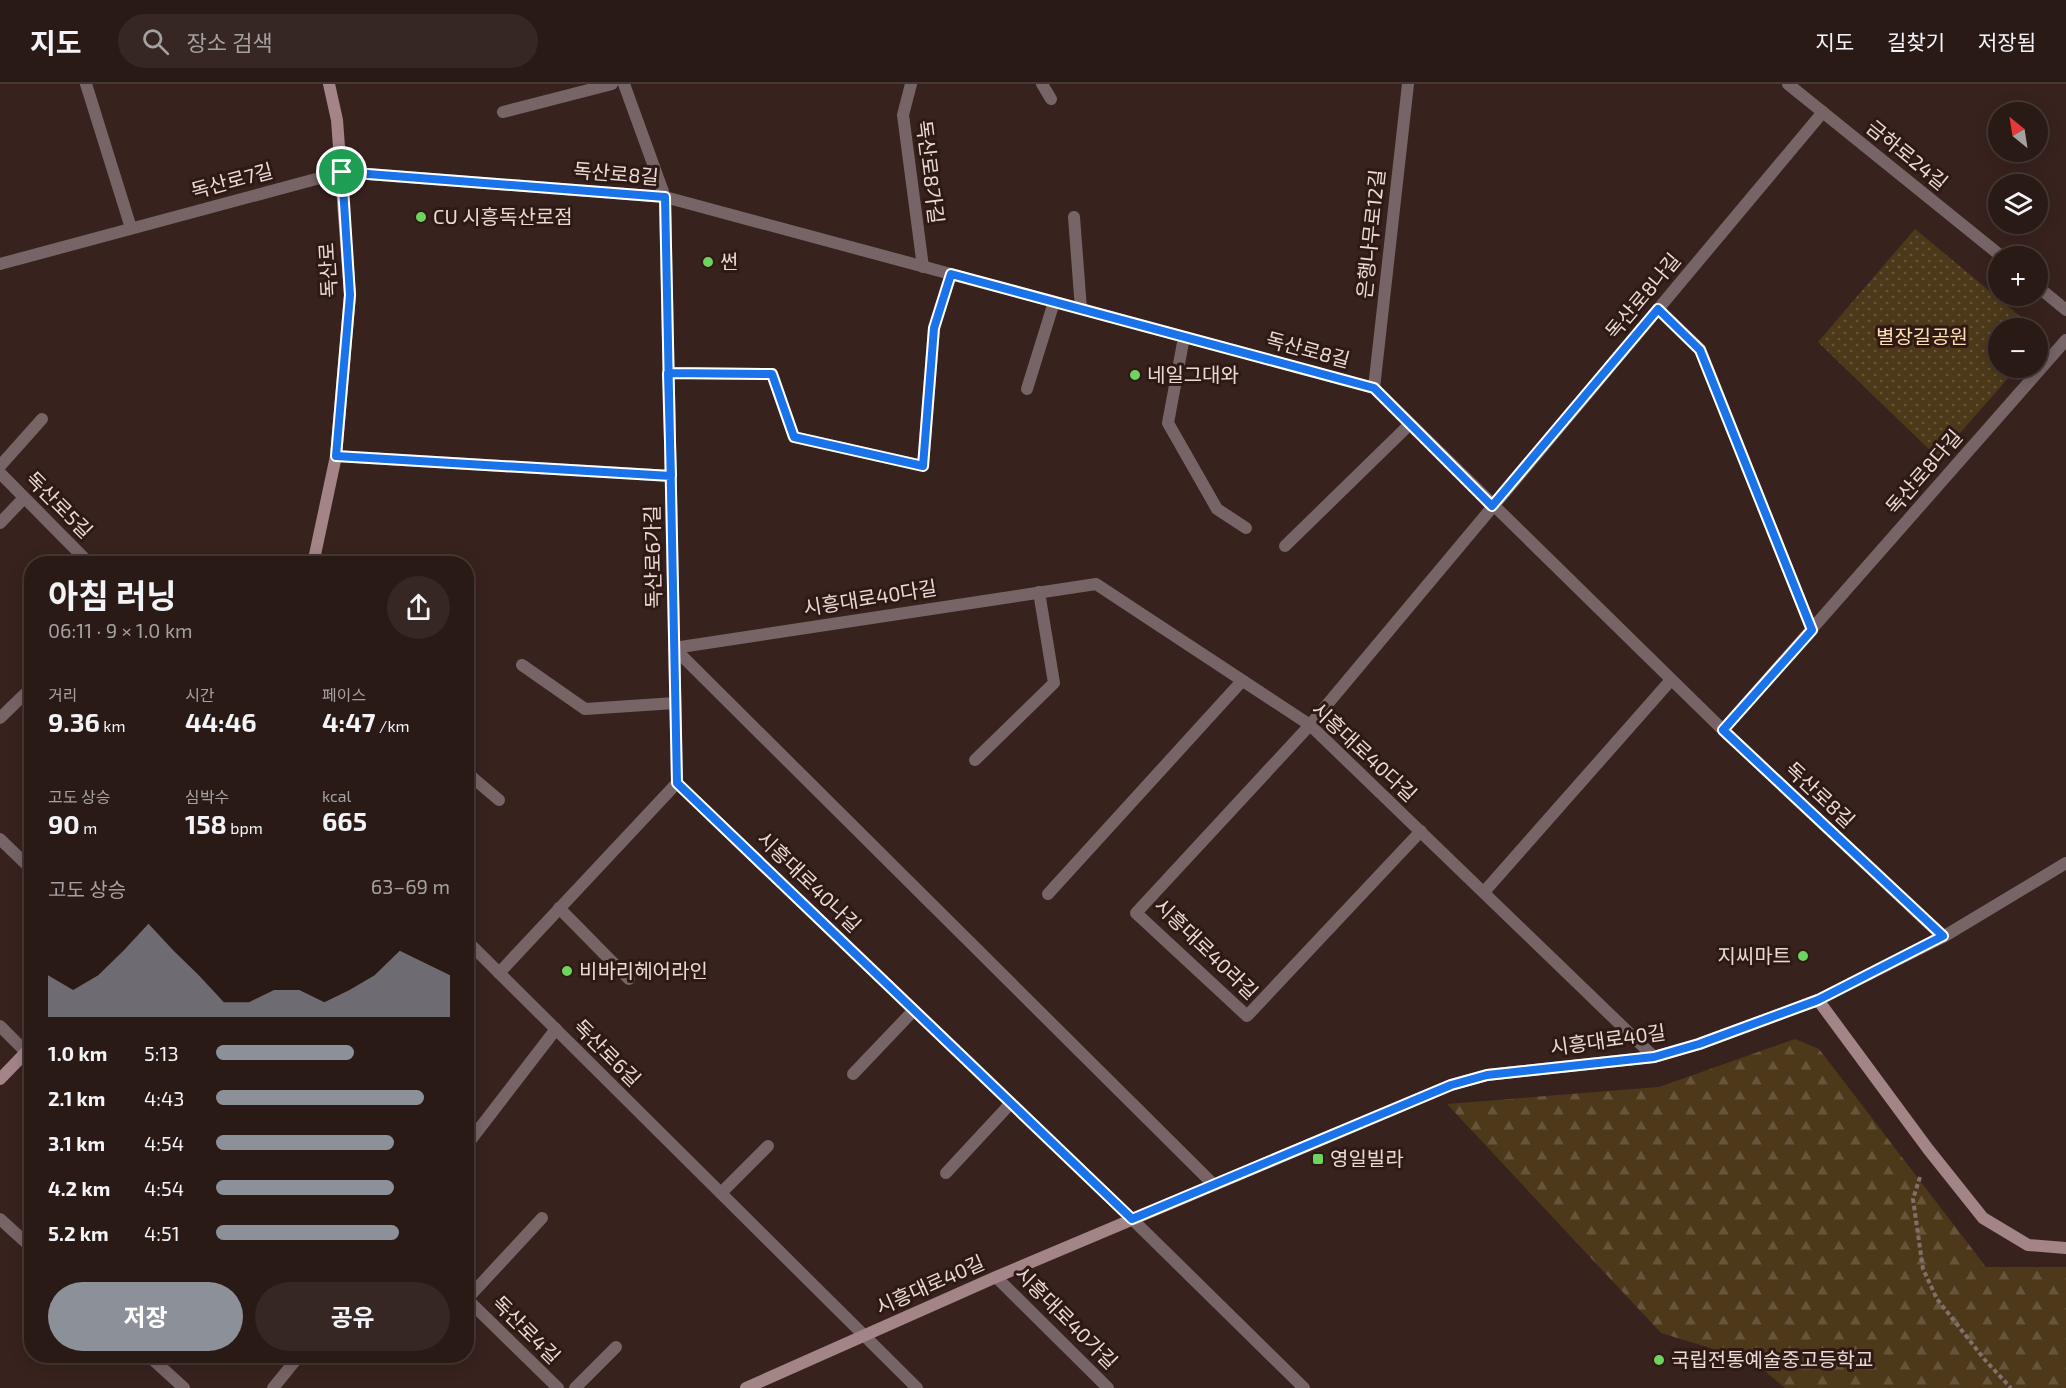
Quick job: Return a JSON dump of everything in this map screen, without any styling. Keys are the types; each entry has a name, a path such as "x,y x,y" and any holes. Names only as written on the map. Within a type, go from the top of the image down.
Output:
{"street":[{"path":"86,84 131,228"},
{"name":"독산로","path":"315,556 336,456 350,295 338,120 329,84"},
{"path":"503,111 612,84"},
{"name":"독산로6가길","path":"624,84 665,197 677,783"},
{"name":"독산로8가길","path":"911,84 903,115 923,267"},
{"path":"1042,84 1051,99"},
{"name":"은행나무로12길","path":"1374,388 1408,84"},
{"name":"금하로24길","path":"1788,84 1989,246"},
{"name":"독산로8나길","path":"1492,506 1823,112"},
{"name":"독산로7길","path":"0,264 342,172"},
{"name":"독산로8길","path":"342,172 665,197 1374,388 1671,680 1943,936"},
{"path":"1074,217 1081,309"},
{"path":"668,373 772,374 794,437 923,466 934,328 951,274"},
{"path":"2048,295 2066,310"},
{"path":"1027,389 1054,302"},
{"path":"1658,309 1700,350 1812,630"},
{"path":"1184,337 1168,423 1217,509 1246,528"},
{"name":"독산로8다길","path":"1723,730 2066,340"},
{"name":"독산로5길","path":"0,466 42,419"},
{"path":"1285,546 1410,424"},
{"path":"336,456 671,476"},
{"name":"독산로5길","path":"0,473 82,556"},
{"path":"0,523 24,498"},
{"path":"1311,725 1492,506"},
{"name":"시흥대로40다길","path":"674,648 1096,584 1311,725 1654,1057"},
{"path":"975,760 1054,683 1039,592"},
{"path":"674,648 1213,1184"},
{"path":"522,665 585,710 675,704"},
{"path":"1484,892 1671,680"},
{"path":"1048,894 1242,681"},
{"path":"0,718 24,695"},
{"name":"시흥대로40라길","path":"1311,725 1136,913 1247,1016 1421,831"},
{"path":"474,779 499,800"},
{"path":"499,973 677,783"},
{"name":"시흥대로40나길","path":"677,783 1132,1219"},
{"path":"0,839 24,862"},
{"path":"2066,863 1943,936 1818,1000 1928,1149 1983,1218 2028,1245 2066,1248"},
{"path":"560,908 629,980"},
{"name":"독산로6길","path":"474,948 917,1388"},
{"name":"시흥대로40길","path":"746,1388 996,1277 1451,1085 1487,1075 1654,1057 1699,1044 1818,1000"},
{"path":"853,1074 914,1010"},
{"path":"0,1026 24,1045"},
{"path":"474,1136 556,1029"},
{"path":"0,1079 24,1054"},
{"path":"946,1173 1011,1102"},
{"path":"721,1193 768,1146"},
{"name":"독산로4길","path":"474,1291 542,1218"},
{"path":"0,1219 24,1241"},
{"path":"1132,1219 1304,1388"},
{"name":"시흥대로40가길","path":"996,1277 1108,1388"},
{"name":"독산로4길","path":"474,1306 558,1388"},
{"path":"575,1388 616,1347"},
{"path":"157,1363 184,1388"},
{"path":"273,1388 293,1363"}],"path":[{"path":"1928,1149 1913,1199 1923,1269 1937,1299 1985,1360 2011,1388"}],"green space":[{"name":"별장길공원","path":"1915,229 1988,290 1988,306 2008,306 2022,318 1988,318 1988,378 2008,378 1938,458 1818,342"},
{"path":"1795,1039 1819,1049 1986,1267 2066,1267 2066,1388 1785,1388 1753,1361 1661,1333 1447,1104 1659,1087"}],"place":[{"name":"CU 시흥독산로점","path":"421,217"},
{"name":"썬","path":"708,262"},
{"name":"네일그대와","path":"1135,375"},
{"name":"지씨마트","path":"1803,956"},
{"name":"비바리헤어라인","path":"567,971"},
{"name":"영일빌라","path":"1318,1159"},
{"name":"국립전통예술중고등학교","path":"1659,1360"}],"route":[{"path":"342,172 350,295 336,456 671,476 668,373 772,374 794,437 923,466 934,328 951,274 1374,388 1492,506 1658,309 1700,350 1812,630 1723,730 1943,936 1818,1000 1699,1044 1654,1057 1487,1075 1451,1085 1132,1219 677,783 670,424 668,373 665,197 342,172"}]}
